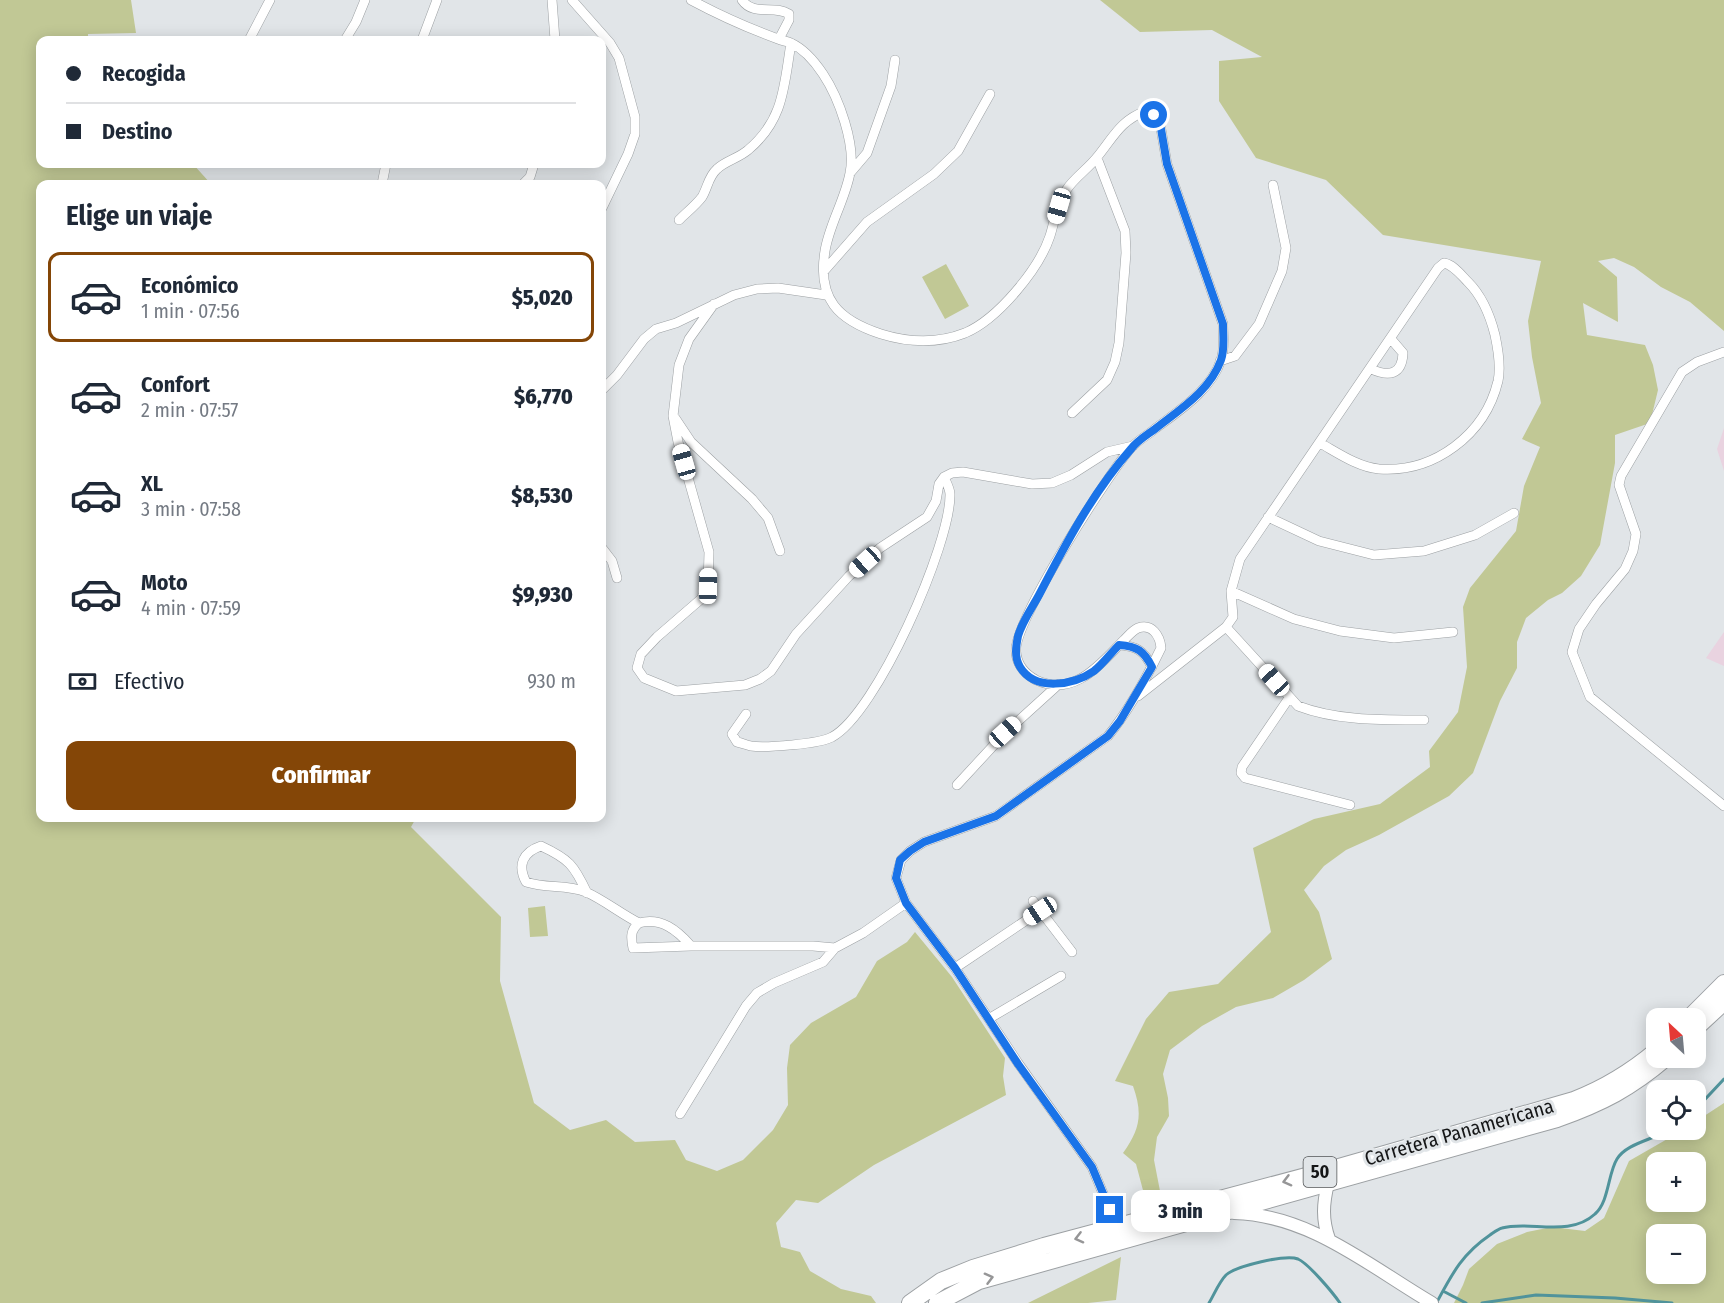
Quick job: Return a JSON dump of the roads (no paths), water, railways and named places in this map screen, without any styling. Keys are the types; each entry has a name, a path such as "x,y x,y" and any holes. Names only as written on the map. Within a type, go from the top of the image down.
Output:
{"highway":[{"path":"1699,1008 1724,983"},
{"path":"1706,1019 1724,1002"},
{"name":"Carretera Panamericana","path":"910,1303 941,1281 973,1268 1574,1100 1634,1070 1646,1059"},
{"name":"Carretera Panamericana","path":"937,1303 979,1281 1557,1119 1593,1106 1642,1078 1654,1068"}],"street":[{"path":"251,36 270,0"},
{"path":"347,36 365,0"},
{"path":"424,36 437,0"},
{"path":"552,0 555,36"},
{"path":"572,0 604,36"},
{"path":"691,0 713,12 791,43 810,57 823,74 835,95 851,153 850,173 825,251 826,295 838,311 860,327 895,339 924,342 948,340 970,331 989,318 1025,281 1040,259 1067,189 1097,158 1120,127 1132,116 1146,111 1154,115 1160,123 1167,164 1223,324 1224,345 1220,361 1210,380 1191,402 1133,446 1110,474 1059,556 1019,633 1015,651 1020,667 1030,676 1041,682 1059,684 1078,680 1095,670 1136,628 1146,627 1156,632 1161,639 1161,648 1134,700 1108,736 996,816 924,842 910,851 900,860 896,878 906,903 955,968 990,1018 1018,1064 1092,1167 1117,1227"},
{"path":"742,0 746,6 754,9 782,10 789,15 789,20 779,39"},
{"path":"606,38 619,58 635,117 635,134 628,154 606,200"},
{"path":"680,220 702,197 710,176 719,166 746,153 775,119 783,98 791,43"},
{"path":"850,173 867,153 891,86 895,60"},
{"path":"824,271 867,222 934,174 957,151 990,94"},
{"path":"1072,412 1107,380 1115,362 1119,343 1126,254 1125,231 1097,158"},
{"path":"1220,361 1235,356 1259,324 1281,271 1286,248 1273,185"},
{"path":"1134,700 1226,627 1233,616 1231,591 1240,559 1438,268 1443,263 1451,265 1475,289 1490,316 1498,348 1498,380 1486,412 1467,437 1440,457 1408,468 1377,469 1348,459 1320,443"},
{"path":"606,386 644,339 656,329 734,295 757,289 778,288 826,295"},
{"path":"714,304 689,339 679,365 673,416 678,442 709,552 708,586 701,599 641,654 637,668 644,678 676,691 745,685 760,679 771,671 796,634 849,576 880,548 927,517 936,501 939,484 944,477 952,473 963,472 1032,484 1052,483 1071,475 1107,453 1133,446"},
{"path":"1371,369 1389,374 1398,370 1403,362 1403,353 1391,339"},
{"path":"1724,352 1697,362 1682,372 1621,476 1619,485 1636,534 1633,551 1625,568 1596,603 1579,629 1572,652 1590,697 1724,806"},
{"path":"673,416 691,442 752,499 768,518 780,551"},
{"path":"746,714 732,734 738,742 752,746 819,742 833,736 850,723 887,668 928,579 942,540 950,493 944,477"},
{"path":"1268,517 1319,541 1374,555 1424,551 1475,535 1514,513"},
{"path":"606,553 612,561 617,578"},
{"path":"1231,591 1294,619 1340,631 1394,638 1453,632"},
{"path":"1226,627 1298,706 1310,711 1369,720 1424,720"},
{"path":"1119,645 1134,646 1145,654 1152,667"},
{"path":"957,785 1005,732 1059,684"},
{"path":"1289,698 1242,767 1241,773 1245,778 1350,805"},
{"path":"587,893 576,867 558,854 541,846 530,850 523,860 521,873 526,882 542,887 567,886 587,893 639,923"},
{"path":"1033,901 1072,952"},
{"path":"680,1114 746,1006 757,993 774,983 823,962 835,948 863,933 906,903"},
{"path":"955,968 1040,911"},
{"path":"690,946 674,929 648,920 634,927 631,937 633,948 813,946 835,948"},
{"path":"990,1018 1061,976"},
{"path":"1328,1183 1323,1215 1329,1239"},
{"path":"1225,1213 1271,1217 1329,1239 1432,1303"}],"waterway":[{"path":"1706,1098 1724,1079"},
{"path":"1437,1302 1465,1257 1497,1230 1513,1226 1561,1227 1585,1221 1595,1214 1600,1209 1606,1195 1617,1159 1627,1149 1646,1140"},
{"path":"1209,1303 1226,1275 1240,1268 1283,1258 1298,1259 1327,1286 1340,1303"},
{"path":"1443,1291 1466,1303"},
{"path":"1482,1303 1536,1295 1672,1303"}]}
